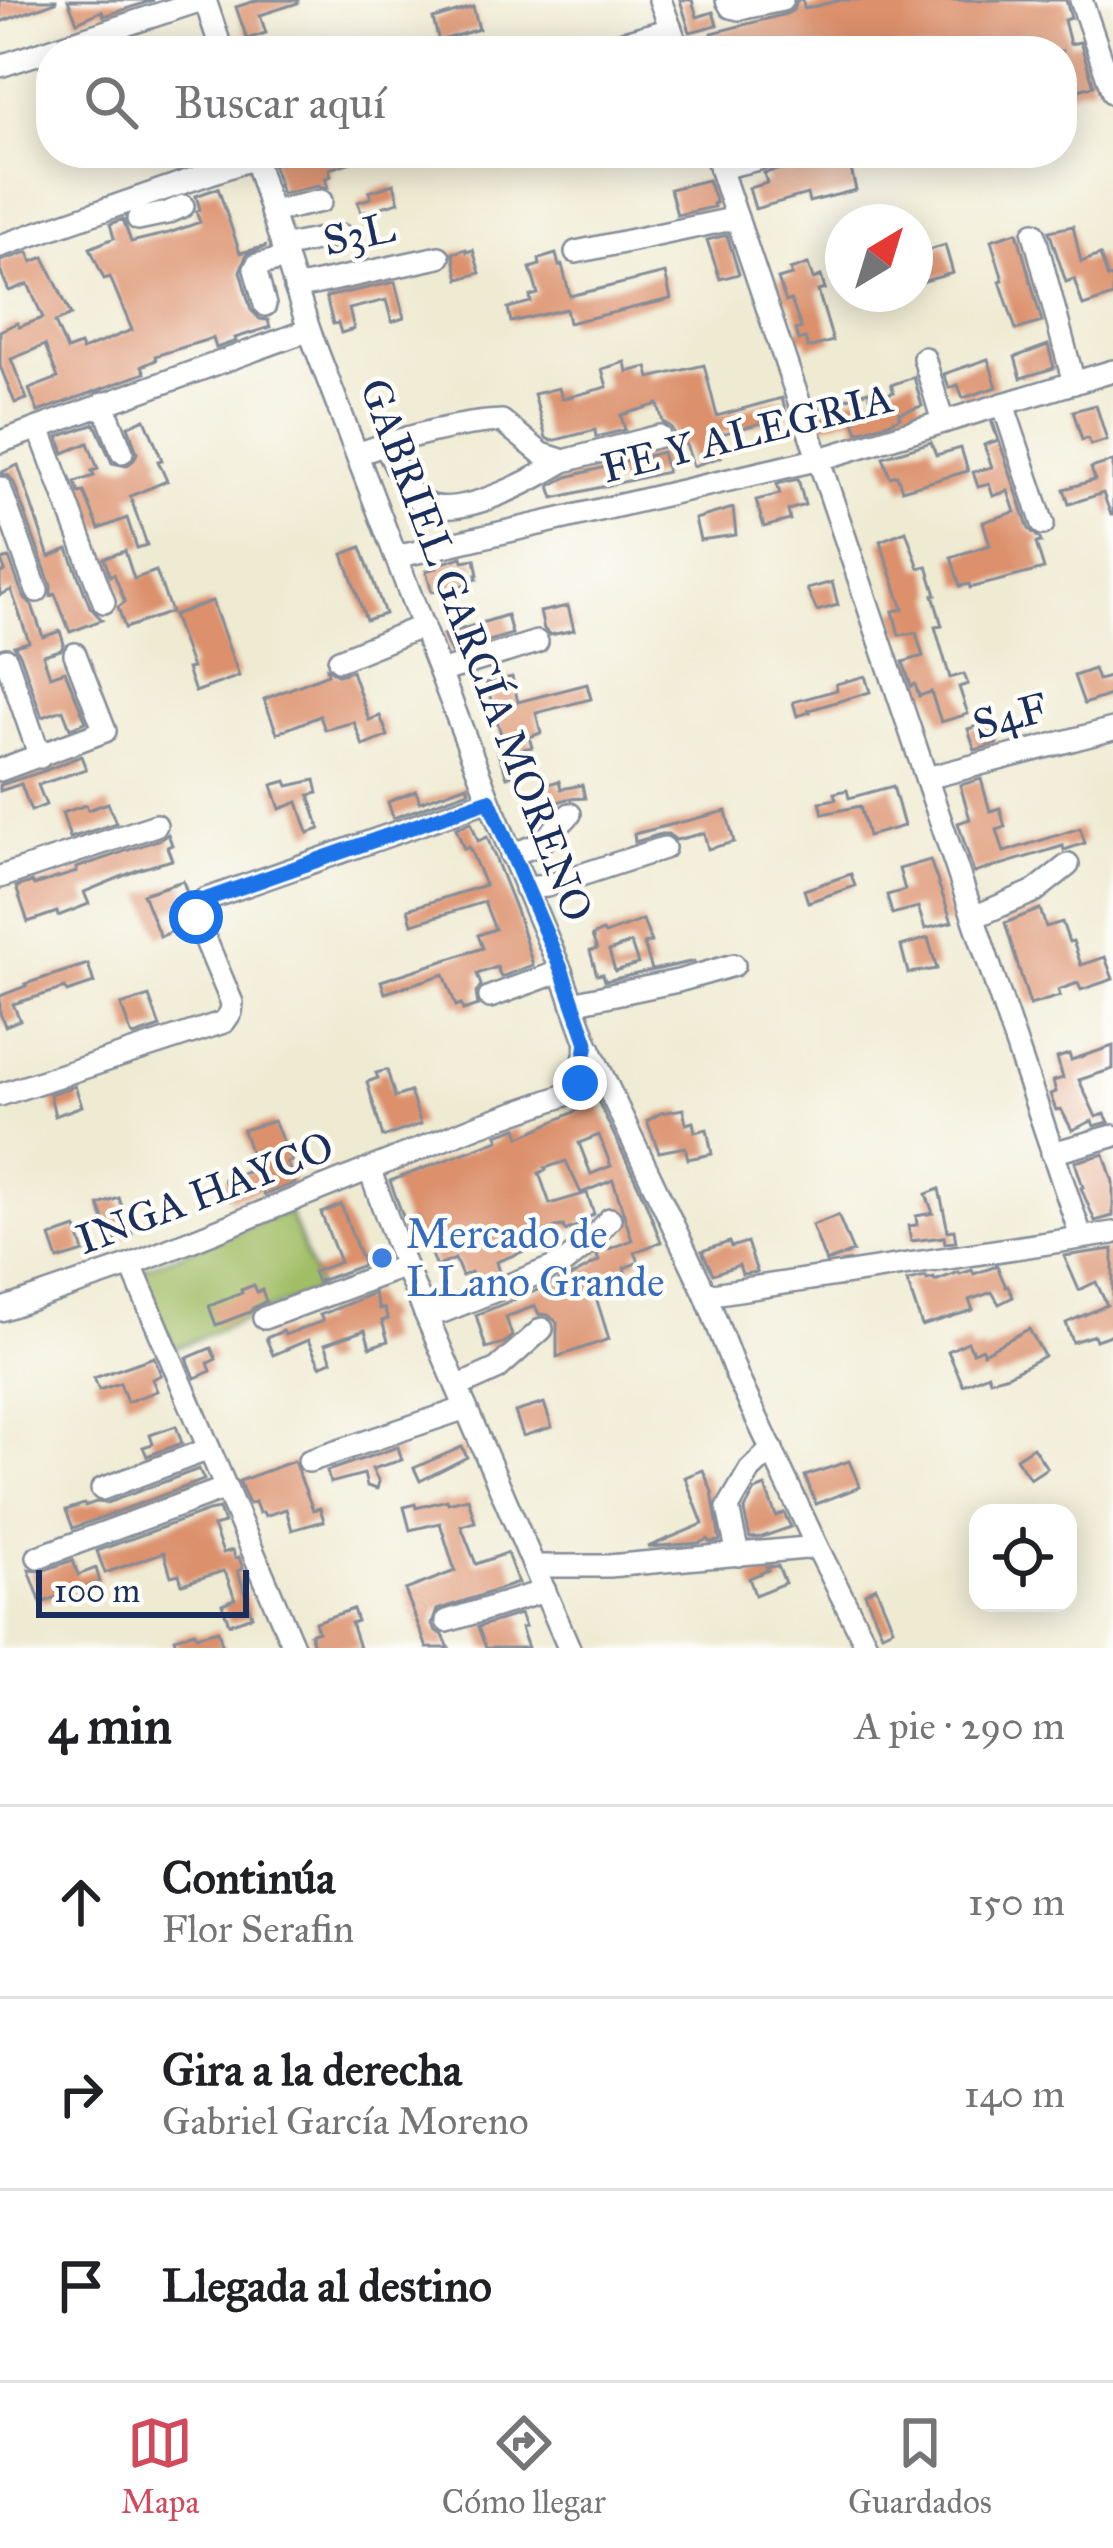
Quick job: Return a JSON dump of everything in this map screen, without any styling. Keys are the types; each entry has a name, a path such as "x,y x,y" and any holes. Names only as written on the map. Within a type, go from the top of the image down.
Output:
{"street":[{"path":"92,36 203,0 216,36"},
{"path":"661,0 674,36"},
{"path":"727,0 730,7 739,9 782,0"},
{"path":"1081,0 1113,93"},
{"path":"0,66 36,54"},
{"path":"138,220 231,168"},
{"name":"GABRIEL GARCÍA MORENO","path":"258,168 309,330 587,1043 706,1295 737,1376 868,1648"},
{"path":"720,168 1081,1236"},
{"path":"272,212 322,201"},
{"path":"0,246 170,203"},
{"path":"576,252 737,218"},
{"path":"1034,233 1074,383"},
{"path":"265,305 257,265 341,235"},
{"name":"S3L","path":"295,288 439,257"},
{"path":"0,442 309,330"},
{"path":"924,358 943,422"},
{"name":"FE Y ALEGRIA","path":"396,557 820,459 1074,383 1112,376"},
{"path":"103,403 122,452"},
{"path":"1004,404 1043,524"},
{"path":"357,454 482,422 502,422 542,454 563,461"},
{"path":"39,428 104,602"},
{"path":"385,446 417,499 431,507 454,507 517,488 563,461 659,436"},
{"path":"0,488 37,590"},
{"path":"339,660 422,626"},
{"path":"440,672 537,642"},
{"path":"0,770 104,731 75,655"},
{"path":"6,659 40,757"},
{"name":"S4F","path":"927,778 1113,729"},
{"path":"0,1094 224,1022 232,1004 196,917 204,900 489,800"},
{"path":"511,854 540,844 570,814"},
{"path":"0,877 156,825"},
{"path":"525,888 547,886 664,848"},
{"path":"974,917 1035,891 1068,866"},
{"path":"572,1003 734,965"},
{"path":"490,998 562,971"},
{"path":"569,1648 405,1266 370,1171 574,1090 580,1083 587,1043"},
{"path":"1052,1153 1113,1136"},
{"name":"INGA HAYCO","path":"0,1310 370,1171"},
{"path":"424,1311 442,1312 564,1263 610,1219"},
{"path":"706,1295 1113,1233"},
{"path":"130,1265 294,1648"},
{"path":"265,1318 405,1266"},
{"path":"457,1387 497,1369 542,1329"},
{"path":"310,1461 466,1408"},
{"path":"102,1489 209,1449"},
{"path":"738,1555 728,1508 737,1487 772,1449"},
{"path":"38,1558 226,1488"},
{"path":"536,1566 609,1566 817,1547"},
{"path":"447,1621 545,1591"}],"green space":[{"path":"289,1211 319,1289 173,1349 140,1270"}],"building":[{"path":"0,0 56,0 56,2 0,22"},
{"path":"68,0 154,0 104,16 102,11 77,22"},
{"path":"258,0 298,0 260,15 266,33 256,36 246,36 236,7"},
{"path":"680,0 692,0 697,17 713,12 717,25 690,32"},
{"path":"797,0 803,0 804,9 841,0 1066,0 1071,18 1064,20 1068,36 713,36 793,10"},
{"path":"473,7 479,29 438,36 433,19"},
{"path":"1080,42 1094,86 1077,90 1077,43"},
{"path":"274,168 332,168 331,176 325,178 328,188 282,194"},
{"path":"785,168 851,168 856,190 809,202 807,194 755,209 749,188 767,183 764,173"},
{"path":"708,180 714,207 677,215 670,189"},
{"path":"394,184 399,202 361,213 358,202 371,198 369,192"},
{"path":"218,188 240,253 267,246 247,254 240,271 251,310 268,320 270,327 216,348 213,338 155,356 156,360 142,366 145,373 38,412 29,389 58,378 45,345 11,359 27,399 15,403 0,366 0,331 43,318 28,284 9,291 0,261 28,252 32,262 44,257 71,315 55,322 67,350 80,345 82,350 132,330 110,277 104,279 90,248 114,238 110,224 123,219 131,242 169,233 200,222 196,196"},
{"path":"1073,226 1081,262 1100,255 1108,278 1113,277 1113,296 1083,306 1074,279 1066,282 1049,231"},
{"path":"1017,232 1042,322 1016,330 991,240"},
{"path":"727,235 739,274 720,279 707,240"},
{"path":"945,245 953,273 933,279 933,249"},
{"path":"473,250 480,273 459,279 453,253"},
{"path":"556,254 570,296 665,273 671,299 569,323 566,309 511,322 508,308 531,302 530,296 538,294 530,268 540,265 539,259"},
{"path":"808,264 813,279 821,276 825,289 818,291 833,341 808,348 805,338 798,340 795,330 801,328 778,279 792,275 790,270"},
{"path":"395,282 404,318 392,322 386,300 349,309 354,329 341,333 338,323 333,324 326,297"},
{"path":"1048,345 1054,368 1021,378 1015,357"},
{"path":"988,359 997,387 963,398 958,385 949,388 944,374"},
{"path":"625,362 627,372 647,367 650,378 704,365 717,416 782,398 787,416 714,436 721,457 693,466 686,444 669,448 674,433 663,422 658,404 621,415 625,430 596,437 595,430 552,441 546,438 534,394 559,388 562,399 607,387 602,369"},
{"path":"914,377 922,406 858,432 852,417 823,426 817,409 868,391 871,399 894,392 891,385"},
{"path":"1096,405 1107,440 1091,445 1088,438 1082,440 1073,411"},
{"path":"145,419 167,481 130,496 147,545 137,548 127,518 99,529 84,492 79,493 75,482 94,476 92,471 98,469 88,443 64,453 58,437 95,424 112,463 126,466 137,453 128,426"},
{"path":"993,423 1029,529 1040,539 1036,543 1044,569 970,588 969,584 960,586 951,557 990,545 983,522 1015,512 1008,491 993,496 989,484 978,487 973,472 992,467 984,445 998,440"},
{"path":"931,442 936,455 961,448 968,471 902,490 897,475 890,477 883,457"},
{"path":"662,452 667,472 554,498 550,486 567,477"},
{"path":"1113,461 1113,515 1103,493 1069,504 1064,489 1095,480 1091,468"},
{"path":"18,465 49,557 68,549 90,607 102,620 70,632 55,594 51,596 14,483 0,473"},
{"path":"798,479 805,505 788,510 790,520 764,527 756,500 780,494 777,484"},
{"path":"733,508 736,535 700,540 695,519"},
{"path":"906,531 919,568 927,566 936,595 942,626 935,627 950,678 964,674 968,684 959,687 968,714 941,722 931,692 919,696 915,684 911,686 903,662 923,656 916,633 899,635 893,611 903,609 880,541"},
{"path":"361,547 385,614 366,620 343,554"},
{"path":"125,551 134,579 156,571 171,612 125,628 118,607 125,602 104,558"},
{"path":"462,557 463,561 475,559 477,579 432,592 426,571"},
{"path":"9,558 43,637 60,631 61,650 43,655 50,676 65,671 86,722 70,728 63,710 42,717 14,646 29,642 17,607 11,590 0,595 0,573 5,571 1,560"},
{"path":"832,582 838,605 817,611 807,589"},
{"path":"212,601 239,676 195,692 187,669 192,668 173,615"},
{"path":"568,606 574,630 550,635 540,612"},
{"path":"507,615 512,634 451,653 443,635"},
{"path":"327,668 338,675 352,671 369,720 380,716 388,736 363,746 354,722 325,730 320,716 277,733 264,699 328,674"},
{"path":"1094,669 1098,680 1113,676 1113,694 1084,704 1074,676"},
{"path":"865,676 870,692 797,716 793,702 837,690 836,684"},
{"path":"512,677 518,702 587,684 591,699 536,713 541,733 529,737 532,747 513,751 520,772 507,777 498,753 506,751 486,683"},
{"path":"990,722 997,744 975,750 968,729"},
{"path":"81,756 86,769 38,785 46,805 31,811 21,784 0,791 0,785"},
{"path":"981,779 990,811 1000,808 1005,827 997,830 1004,852 1080,828 1085,843 974,873 958,823 970,819 960,785"},
{"path":"315,780 318,793 309,795 320,829 308,833 298,802 280,809 272,785"},
{"path":"559,781 561,789 582,785 585,798 545,806 540,786"},
{"path":"467,785 469,791 393,818 388,802 416,791 420,802"},
{"path":"893,786 904,826 868,836 860,806 823,814 820,802 836,799 834,793 847,790 849,798"},
{"path":"108,803 116,823 70,838 62,813"},
{"path":"726,811 734,842 708,849 704,833 676,840 661,834 635,842 634,834"},
{"path":"471,822 478,841 487,837 533,965 501,977 497,967 477,974 481,985 476,993 478,1005 463,1010 461,1004 456,1006 444,974 385,993 381,981 483,948 478,935 495,929 484,902 412,924 408,909 485,885 456,828"},
{"path":"168,834 172,860 84,892 89,904 28,922 16,887 77,872 76,868"},
{"path":"930,860 952,922 925,929 918,907 892,914 887,895 905,890 899,869"},
{"path":"851,874 855,886 808,902 804,890"},
{"path":"183,881 188,896 183,905 168,911 176,929 160,937 143,894"},
{"path":"1040,909 1046,927 1062,922 1081,965 1105,957 1113,979 1081,990 1078,983 1058,990 1060,996 1030,1005 1005,923"},
{"path":"643,920 651,942 644,944 652,970 695,961 605,981 603,974 597,975 590,951 597,949 592,936","holes":["631,943 638,964 615,971 609,951"]},
{"path":"928,938 937,969 908,973 901,946"},
{"path":"88,964 94,983 13,1004 20,1020 5,1026 0,996"},
{"path":"149,996 160,1027 134,1036 121,1005"},
{"path":"1113,1046 1113,1069 1079,1080 1096,1117 1105,1114 1109,1122 1094,1126 1092,1121 1072,1130 1050,1094 1056,1092 1053,1081 1063,1078 1057,1058 1069,1054 1071,1060"},
{"path":"387,1070 395,1097 410,1092 421,1124 383,1137 367,1082"},
{"path":"75,1086 82,1106 55,1116 50,1094"},
{"path":"598,1101 661,1242 635,1252 639,1262 624,1268 627,1278 594,1291 609,1339 557,1357 557,1322 539,1314 535,1306 506,1317 512,1336 486,1348 476,1315 570,1277 599,1261 601,1252 632,1240 613,1180 581,1193 566,1161 545,1168 539,1173 550,1204 587,1193 594,1214 565,1231 563,1226 556,1227 523,1239 527,1250 496,1262 499,1273 475,1282 471,1272 462,1276 455,1259 436,1267 426,1242 414,1246 390,1181 499,1140 497,1135 517,1128 520,1137","holes":["599,1135 611,1166 591,1174 579,1143"]},
{"path":"683,1109 686,1124 693,1122 695,1132 707,1129 712,1154 688,1159 685,1147 659,1152 647,1121"},
{"path":"274,1121 295,1183 264,1195 262,1190 230,1200 224,1179 256,1169 243,1130"},
{"path":"1104,1154 1113,1182 1113,1216 1095,1221 1075,1162"},
{"path":"939,1189 948,1231 954,1230 956,1242 945,1243 944,1237 911,1241 908,1226 917,1225 916,1216 933,1213 926,1194"},
{"path":"119,1198 132,1234 111,1242 99,1205"},
{"path":"341,1205 363,1263 380,1259 317,1282 313,1272 340,1262 321,1213"},
{"path":"838,1215 853,1252 826,1262 812,1225"},
{"path":"76,1228 84,1252 58,1260 50,1237"},
{"path":"729,1242 731,1247 747,1242 757,1272 742,1274 739,1265 713,1274 702,1251"},
{"path":"1113,1249 1113,1334 1073,1342 1066,1323 1107,1305 1096,1282 1079,1290 1064,1256"},
{"path":"997,1266 1013,1297 999,1304 992,1292 969,1300 973,1310 922,1326 907,1281 926,1277 935,1281"},
{"path":"254,1285 266,1301 216,1325 209,1306"},
{"path":"374,1293 388,1319 382,1321 388,1341 370,1347 365,1330 325,1344 332,1361 320,1366 308,1340 273,1355 266,1338 323,1321 320,1315"},
{"path":"1029,1329 1044,1356 1008,1375 990,1380 988,1374 963,1385 948,1351 968,1342 973,1352 982,1348 983,1353"},
{"path":"211,1348 216,1359 208,1363 211,1371 195,1378 187,1358"},
{"path":"154,1357 161,1375 152,1379 157,1391 127,1402 120,1383 99,1390 94,1378"},
{"path":"544,1403 552,1427 523,1436 515,1412"},
{"path":"176,1426 182,1443 147,1456 143,1447 153,1444 150,1435"},
{"path":"398,1447 402,1460 372,1469 379,1482 377,1489 367,1486 364,1474 330,1483 327,1471"},
{"path":"462,1447 467,1457 420,1481 414,1468"},
{"path":"1033,1447 1047,1468 1030,1479 1016,1458"},
{"path":"294,1461 313,1510 320,1508 324,1521 292,1530 286,1509 265,1516 259,1513 255,1502 249,1504 239,1481"},
{"path":"849,1461 860,1487 816,1504 805,1476"},
{"path":"199,1469 204,1480 73,1528 66,1510 107,1503"},
{"path":"703,1470 712,1492 720,1541 648,1547 703,1524 685,1477"},
{"path":"765,1487 776,1516 784,1513 791,1527 750,1538 744,1511 755,1491"},
{"path":"468,1498 475,1522 461,1526 476,1564 507,1553 518,1583 437,1610 432,1624 449,1648 427,1648 405,1590 455,1571 440,1523 410,1530 404,1507"},
{"path":"219,1509 224,1523 213,1526 223,1553 233,1550 235,1558 239,1557 243,1569 238,1571 252,1616 229,1624 222,1604 235,1599 226,1574 182,1584 179,1574 171,1576 164,1552 105,1573 97,1551"},
{"path":"73,1560 78,1575 96,1568 100,1582 41,1603 29,1570 42,1571"},
{"path":"778,1566 785,1583 755,1595 749,1578 768,1570 766,1567"},
{"path":"876,1587 893,1628 882,1633 865,1593"},
{"path":"353,1609 357,1621 351,1623 359,1648 315,1648 310,1634 318,1631 315,1622"},
{"path":"520,1614 528,1648 486,1648 478,1627"},
{"path":"218,1630 223,1648 177,1648 174,1638"}],"place":[{"name":"Mercado de LLano Grande","path":"382,1258"}],"route":[{"path":"196,917 204,900 489,800 562,971 587,1043 580,1083"}]}
